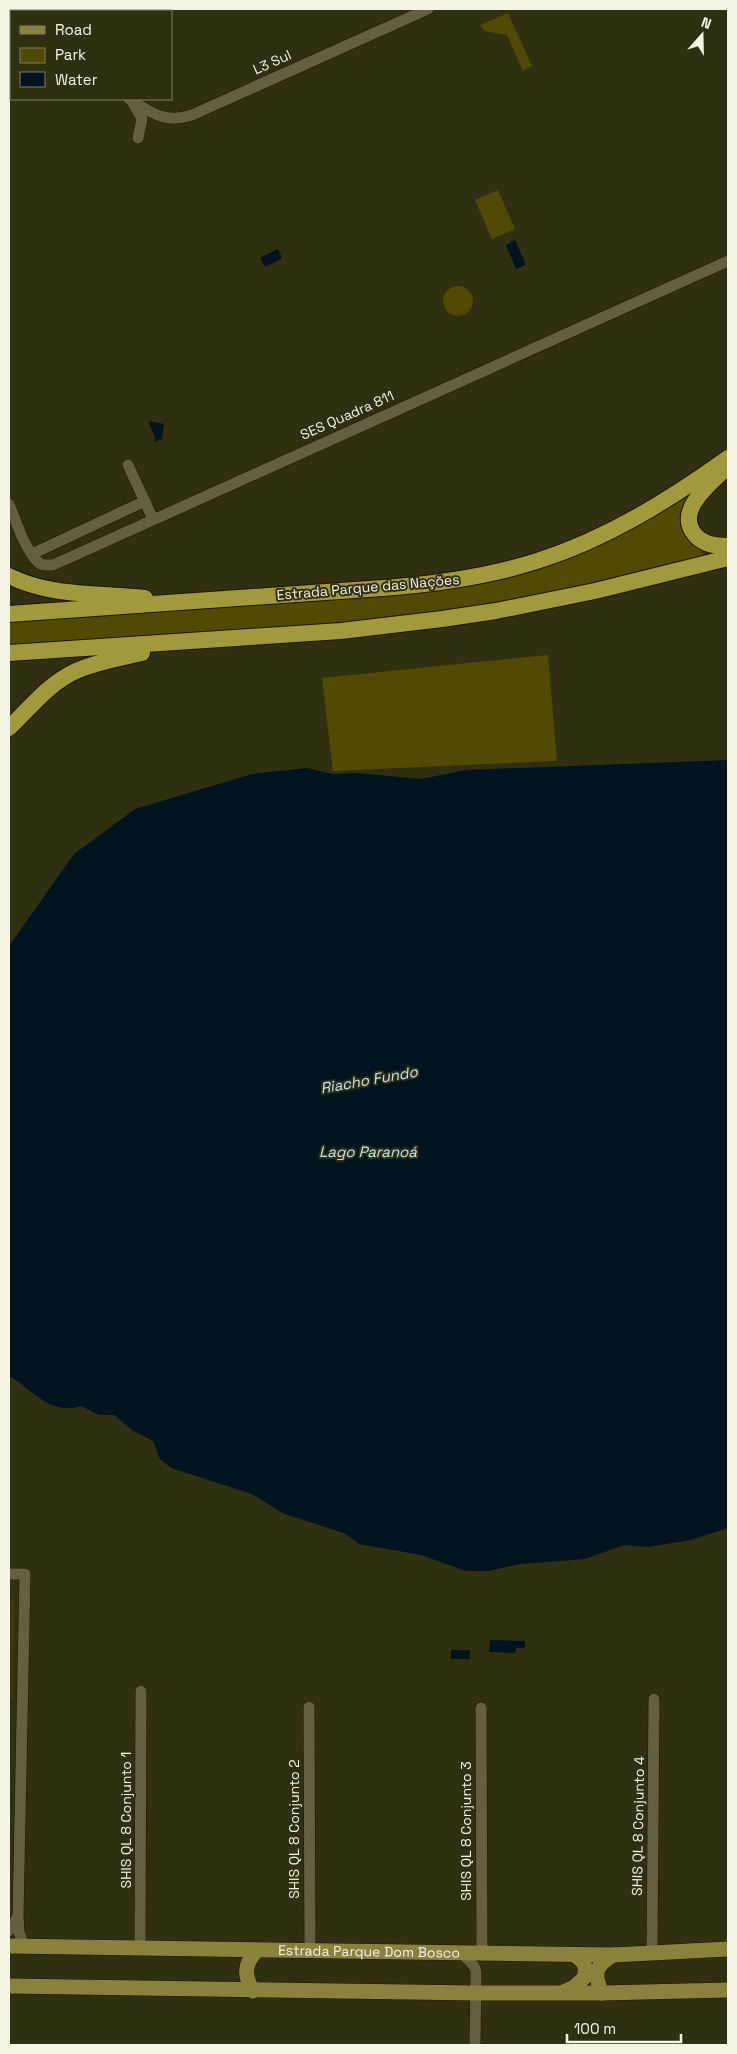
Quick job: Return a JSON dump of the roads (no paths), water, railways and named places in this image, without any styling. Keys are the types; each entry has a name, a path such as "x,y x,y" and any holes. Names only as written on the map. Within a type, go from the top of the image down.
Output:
{"highway":[{"name":"Estrada Parque das Nações","path":"9,614 177,604 435,584 493,573 538,561 609,531 666,500 728,458"},
{"path":"728,466 693,503 688,513 688,523 700,540 707,544 728,546"},
{"path":"9,653 342,631 478,614 595,592 728,558"},
{"path":"9,576 40,588 145,598 177,604"},
{"path":"9,728 46,692 74,672 104,662 205,641"}],"main road":[{"name":"Estrada Parque Dom Bosco","path":"9,1946 576,1955 728,1949"},
{"path":"230,1950 237,1964 235,1980 231,1990"},
{"path":"253,1991 246,1978 246,1970 248,1960 256,1951"},
{"path":"560,1993 574,1987 584,1978 586,1966 576,1955"},
{"path":"602,1993 598,1983 598,1969 602,1962 613,1955"},
{"path":"9,1986 471,1993 602,1993 728,1990"}],"street":[{"name":"L3 Sul","path":"132,100 157,115 171,120 178,120 428,9"},
{"path":"131,100 142,120 138,138"},
{"name":"SES Quadra 811","path":"32,554 38,563 44,566 53,565 728,261"},
{"path":"128,465 153,520"},
{"path":"9,504 32,554 145,501"},
{"path":"9,1574 25,1574 18,1916 19,1932 24,1947"},
{"name":"SHIS QL 8 Conjunto 1","path":"140,1949 141,1692"},
{"name":"SHIS QL 8 Conjunto 4","path":"652,1953 654,1699"},
{"name":"SHIS QL 8 Conjunto 2","path":"309,1707 310,1951"},
{"name":"SHIS QL 8 Conjunto 3","path":"481,1708 482,1954"},
{"path":"9,1931 18,1916"},
{"path":"463,1954 474,1966 476,1978 471,1993 476,2011 475,2045"}],"water":[{"path":"515,240 526,265 516,269 506,245"},
{"path":"278,249 282,258 265,267 260,258"},
{"path":"150,421 164,424 162,439 154,442 155,437 149,424"},
{"name":"Lago Paranoá","path":"728,760 728,1528 691,1540 648,1547 624,1545 585,1559 520,1564 489,1571 466,1571 421,1555 359,1544 344,1533 284,1514 252,1494 171,1468 160,1459 153,1441 132,1430 114,1415 99,1415 81,1406 60,1408 51,1405 9,1376 9,946 74,854 135,809 252,774 307,768 333,774 357,773 421,779 466,770"},
{"path":"490,1640 525,1641 525,1648 516,1648 515,1653 489,1652"},
{"path":"451,1650 470,1650 470,1659 451,1659"}],"water label":[{"name":"Riacho Fundo","path":"369,1080"}]}
